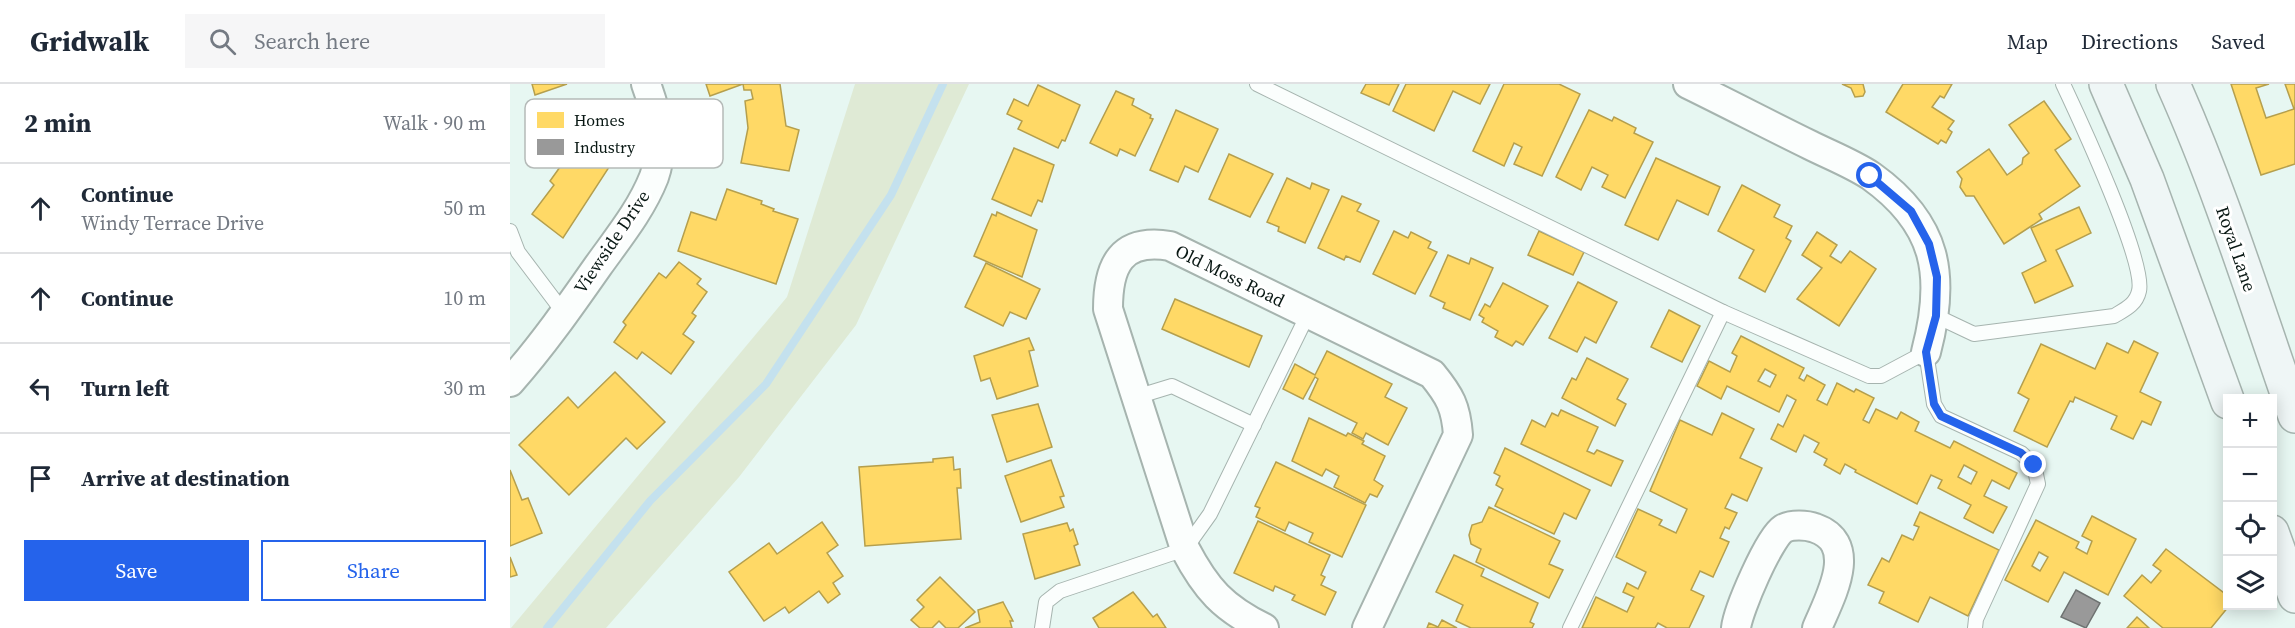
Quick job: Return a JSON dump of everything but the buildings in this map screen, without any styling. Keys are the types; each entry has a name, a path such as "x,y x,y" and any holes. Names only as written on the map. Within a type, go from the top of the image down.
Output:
{"main road":[{"path":"2106,84 2147,179 2225,394"},
{"name":"Royal Lane","path":"2173,84 2223,209 2295,416"},
{"path":"2277,544 2292,580"}],"street":[{"name":"Viewside Drive","path":"646,84 652,99"},
{"path":"1688,84 1870,176 1911,211 1929,244 1937,277 1936,316 1926,352"},
{"name":"Viewside Drive","path":"510,382 537,352 637,211 654,176 655,168"},
{"name":"Old Moss Road","path":"1264,628 1242,618 1219,600 1200,577 1185,549 1108,309 1108,286 1115,263 1130,249 1152,243 1170,246 1432,374 1446,390 1456,410 1458,435 1367,628"},
{"path":"1736,628 1737,620 1773,540 1784,528 1800,526 1816,528 1832,539 1840,556 1839,575 1817,628"}],"lane":[{"path":"1257,84 1723,312 1869,376 1881,375 1926,352 1934,404 1941,416 2021,453 2034,465 2038,484 1976,619 1975,628"},
{"path":"1936,316 1974,334 2114,316 2132,306 2140,291 2135,259 2090,142 2063,84"},
{"path":"510,231 518,252 564,313"},
{"path":"1570,628 1723,312"},
{"path":"1042,628 1046,602 1060,591 1185,549 1210,514 1308,314"},
{"path":"1136,397 1172,386 1254,424"}],"green space":[{"path":"855,84 969,84 856,325 739,477 606,628 511,628 787,297"}],"waterway":[{"path":"547,628 650,501 766,384 891,195 943,84"}],"route":[{"path":"1870,176 1911,211 1929,244 1937,277 1936,316 1926,352 1934,404 1941,416 2021,453 2034,465"}]}
